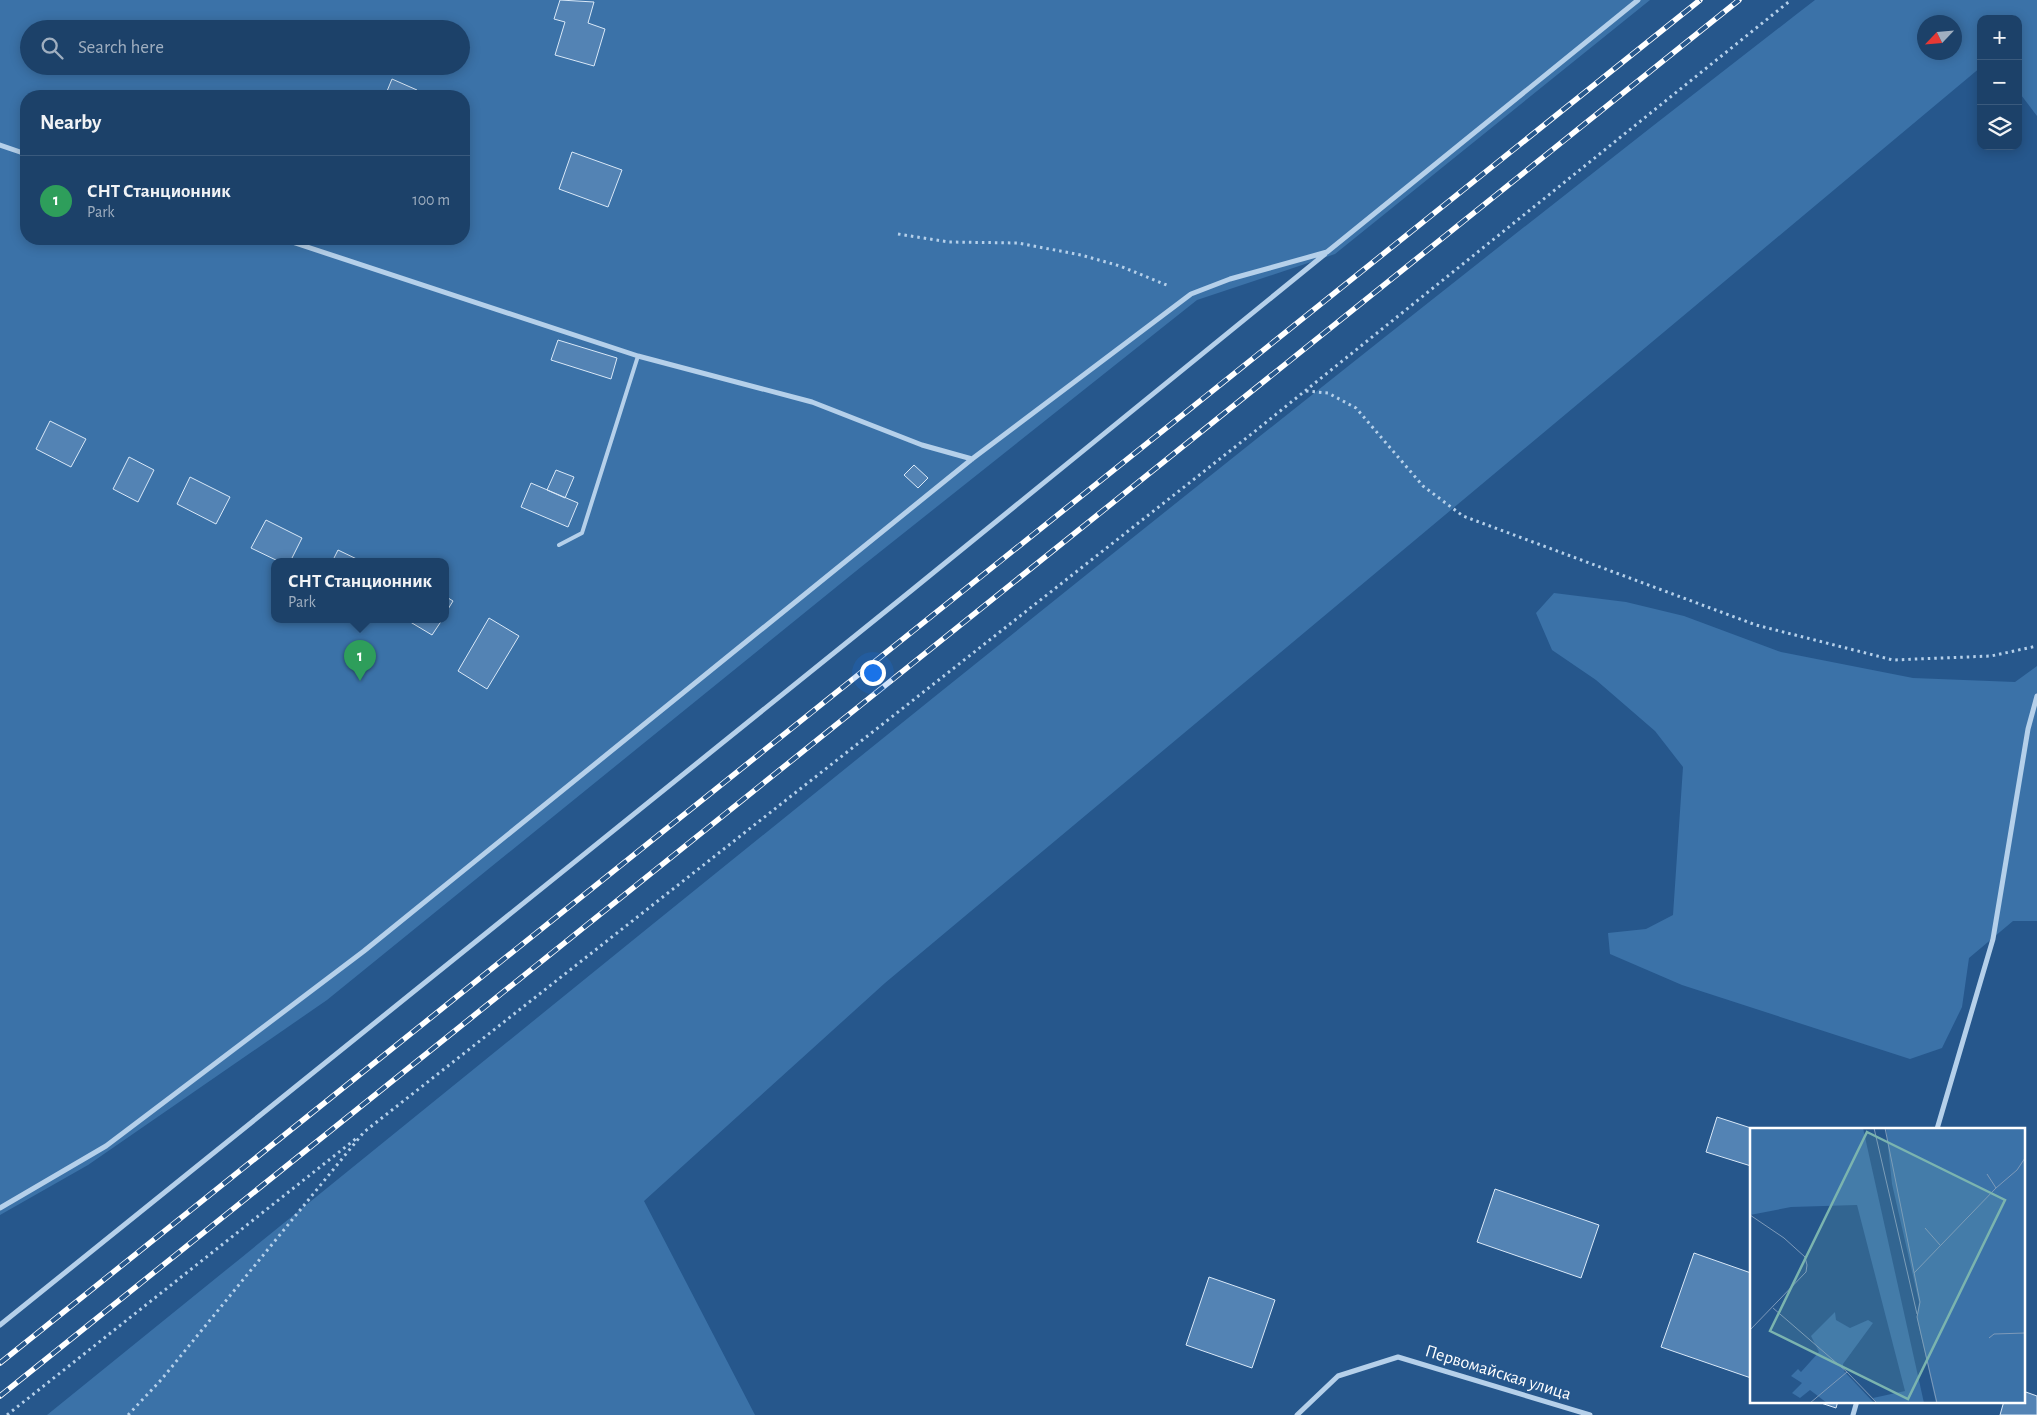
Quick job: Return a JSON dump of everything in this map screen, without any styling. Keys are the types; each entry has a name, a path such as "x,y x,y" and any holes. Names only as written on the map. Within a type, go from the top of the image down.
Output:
{"street":[{"path":"0,1325 912,590 1638,0"},
{"path":"0,145 20,152"},
{"path":"301,245 638,356 812,402 922,445 972,459"},
{"path":"0,1208 106,1146 364,951 972,459 1191,294 1230,279 1328,252"},
{"path":"1937,1128 1993,939 2028,729 2037,696"},
{"name":"Первомайская улица","path":"1297,1415 1338,1376 1398,1357 1590,1415"},
{"path":"1853,1415 1857,1402"}],"lane":[{"path":"559,544 582,533 638,356"}],"path":[{"path":"6,1415 1305,391 1791,0"},
{"path":"898,234 949,242 1018,243 1080,255 1120,266 1191,294"},
{"path":"1305,391 1328,392 1356,408 1423,486 1463,516 1756,625 1893,660 1991,656 2037,646"},
{"path":"128,1415 161,1380 364,1132"}],"shaded area":[{"path":"0,0 1650,0 1335,254 1197,300 861,567 327,1000 88,1165 0,1215"},
{"path":"1815,0 2037,0 2037,116 2022,96 2022,15 1977,15 1977,70 885,983 644,1201 755,1415 47,1415 707,880 1369,349"},
{"path":"1554,593 1626,602 1684,616 1781,652 1913,678 2015,682 2037,666 2037,921 2013,921 1969,958 1962,1007 1942,1048 1910,1059 1682,985 1610,954 1608,933 1646,929 1673,915 1683,767 1655,731 1596,680 1552,650 1536,613"}],"building":[{"path":"560,0 594,2 588,23 605,29 594,66 555,55 565,22 554,19"},
{"path":"392,79 417,90 387,90"},
{"path":"572,152 622,170 608,207 559,189"},
{"path":"558,340 617,358 611,379 551,360"},
{"path":"50,421 86,439 71,467 36,449"},
{"path":"129,457 154,470 138,502 113,489"},
{"path":"914,465 928,478 918,488 904,475"},
{"path":"556,470 574,477 565,498 547,490"},
{"path":"190,477 230,497 216,524 177,504"},
{"path":"531,483 578,503 568,527 521,507"},
{"path":"266,520 302,538 292,558 272,558 251,548"},
{"path":"338,550 355,558 334,558"},
{"path":"449,598 453,601 449,608"},
{"path":"489,618 519,636 487,689 458,671"},
{"path":"412,623 440,623 432,635"},
{"path":"1717,1117 1751,1128 1750,1166 1706,1152"},
{"path":"1495,1189 1599,1225 1581,1278 1477,1242"},
{"path":"1694,1253 1750,1273 1750,1378 1661,1347"},
{"path":"1209,1277 1275,1300 1252,1368 1186,1345"},
{"path":"2024,1391 2037,1396 2037,1415 2000,1415 2004,1402 2024,1402"},
{"path":"1818,1402 1838,1402 1836,1408"}],"railway":[{"path":"0,1363 1700,0"},
{"path":"0,1396 1739,0"}],"place":[{"name":"СНТ Станционник","path":"360,681"}]}
